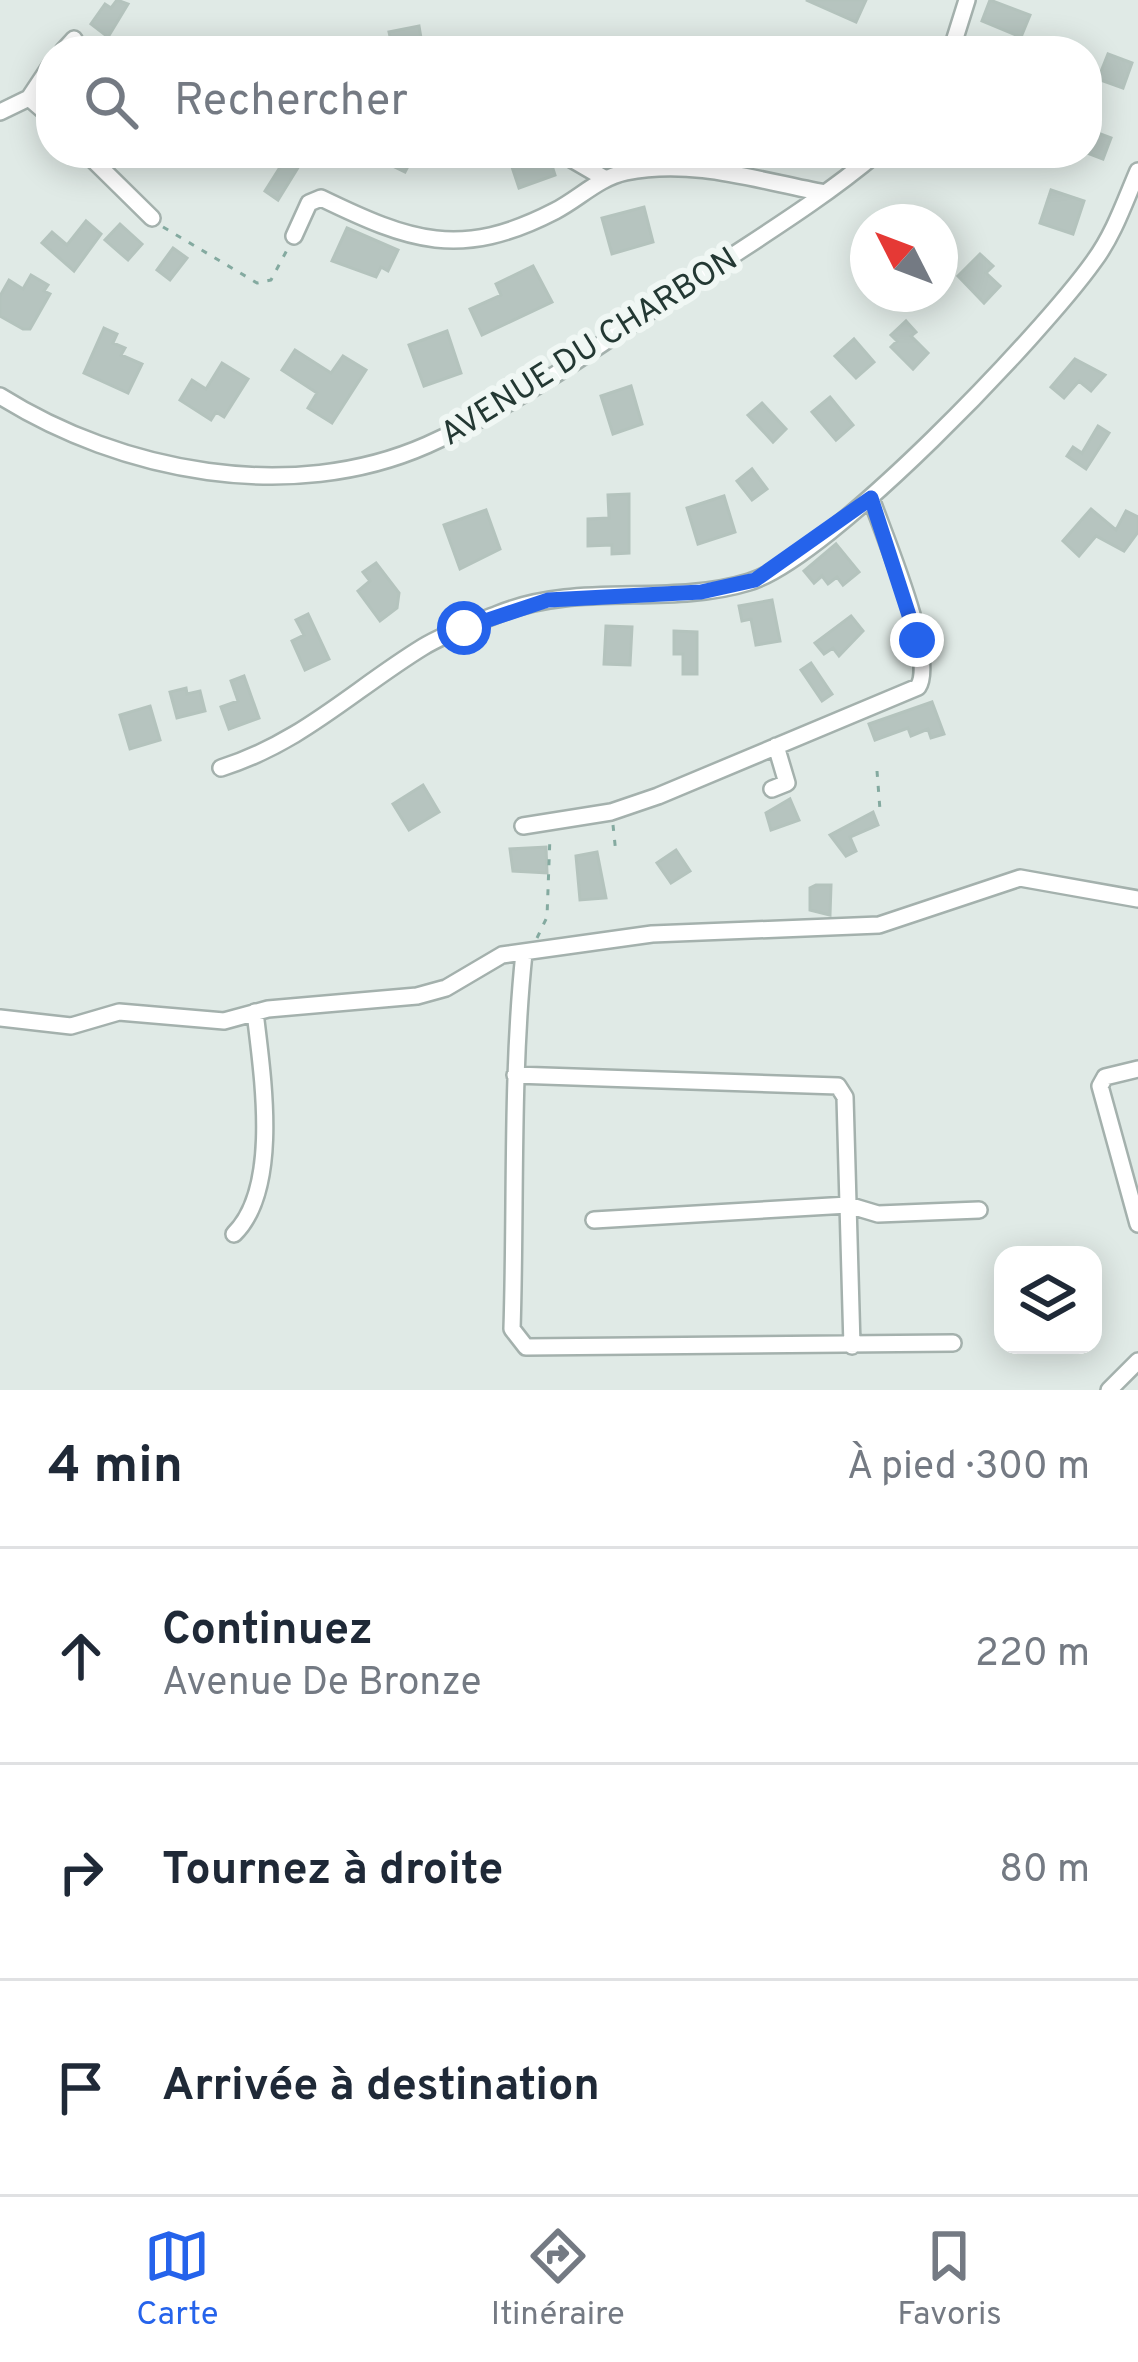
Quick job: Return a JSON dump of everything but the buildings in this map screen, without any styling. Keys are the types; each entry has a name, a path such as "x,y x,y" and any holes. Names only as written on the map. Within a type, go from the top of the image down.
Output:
{"street":[{"path":"956,36 968,0"},
{"path":"0,112 29,98 36,88"},
{"path":"29,98 36,104"},
{"path":"101,168 152,218"},
{"path":"587,168 604,178"},
{"path":"294,236 310,202 321,198 394,234 463,240 539,219 604,178 661,168"},
{"path":"687,168 825,194"},
{"name":"AVENUE DU CHARBON","path":"0,396 114,453 171,466 277,475 384,460 423,447 512,399 858,168"},
{"path":"221,768 285,744 424,646 464,628 548,600 701,592 755,580 871,498 1082,276 1106,242 1138,171"},
{"path":"523,826 611,812 910,693 924,678 917,640 871,498"},
{"path":"772,789 787,783 776,746"},
{"path":"0,1018 71,1026 119,1012 203,1021 433,993 488,960 692,931 879,925 1020,878 1138,899"},
{"path":"524,953 515,1075 512,1329 517,1342 526,1347 953,1343"},
{"path":"234,1234 258,1196 264,1105 255,1012"},
{"path":"1138,1069 1105,1077 1100,1085 1138,1224"},
{"path":"515,1075 838,1086 845,1097 852,1346"},
{"path":"1120,1163 1138,1156"},
{"path":"594,1220 848,1205 878,1214 979,1210"},
{"path":"1108,1390 1138,1360"}],"path":[{"path":"152,218 257,283 271,280 294,236"},
{"path":"877,771 880,810"},
{"path":"611,812 616,854"},
{"path":"524,953 547,917 550,821"}],"route":[{"path":"464,628 506,610 548,600 591,594 701,592 755,580 871,498 917,640"}]}
